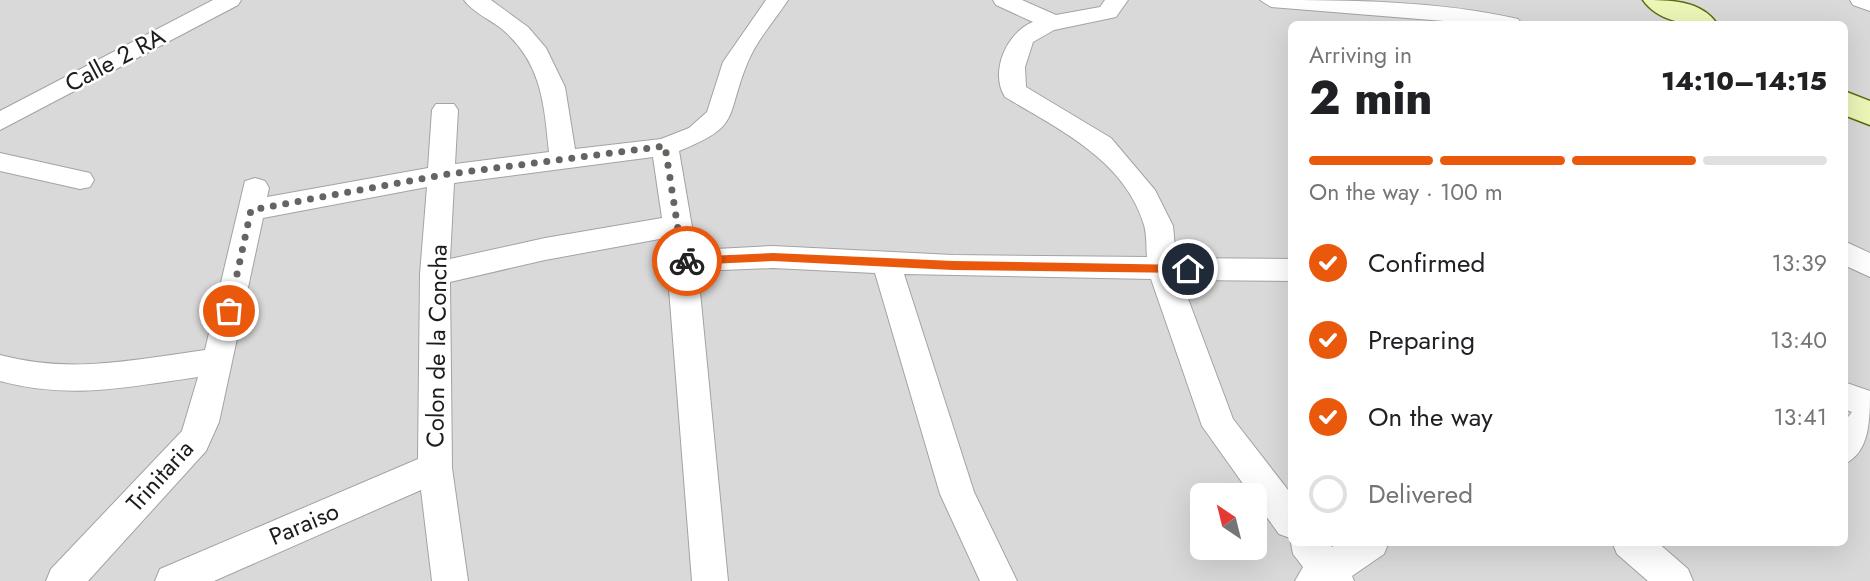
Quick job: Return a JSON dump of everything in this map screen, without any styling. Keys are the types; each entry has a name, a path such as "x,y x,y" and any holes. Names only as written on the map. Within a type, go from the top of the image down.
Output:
{"street":[{"name":"Calle 2 RA","path":"0,122 230,0"},
{"path":"475,0 511,25 529,43 550,77 563,159"},
{"path":"442,175 665,146 698,134 719,116 735,62 777,0"},
{"path":"1004,0 1056,24"},
{"path":"1116,0 1108,12 1036,27 1020,40 1011,73 1014,92 1102,144 1141,190 1159,226 1162,269 1219,426 1288,518"},
{"path":"1271,0 1321,15 1478,17 1496,21"},
{"path":"1861,0 1870,4"},
{"path":"1848,103 1870,114"},
{"name":"Colon de la Concha","path":"445,110 435,274 435,468 450,581"},
{"path":"665,146 683,261 710,581"},
{"path":"0,162 80,180"},
{"name":"Trinitaria","path":"64,581 194,441 203,422 218,361 253,199 442,175"},
{"path":"435,274 545,249 677,226"},
{"path":"1848,253 1870,266"},
{"path":"683,261 773,257 1162,269 1288,270"},
{"path":"886,262 957,494 999,581"},
{"path":"0,368 33,377 89,380 218,361"},
{"path":"1848,397 1870,405"},
{"path":"1848,444 1870,412"},
{"name":"Paraiso","path":"173,581 435,468"},
{"path":"1320,569 1363,546"},
{"path":"1647,546 1675,581"}],"shaded area":[{"path":"0,0 1870,0 1870,581 0,581"}],"way so far":[{"path":"229,311 251,210 442,175 665,146 683,261 687,261"}],"route":[{"path":"687,261 773,257 953,266 1188,269"}]}
